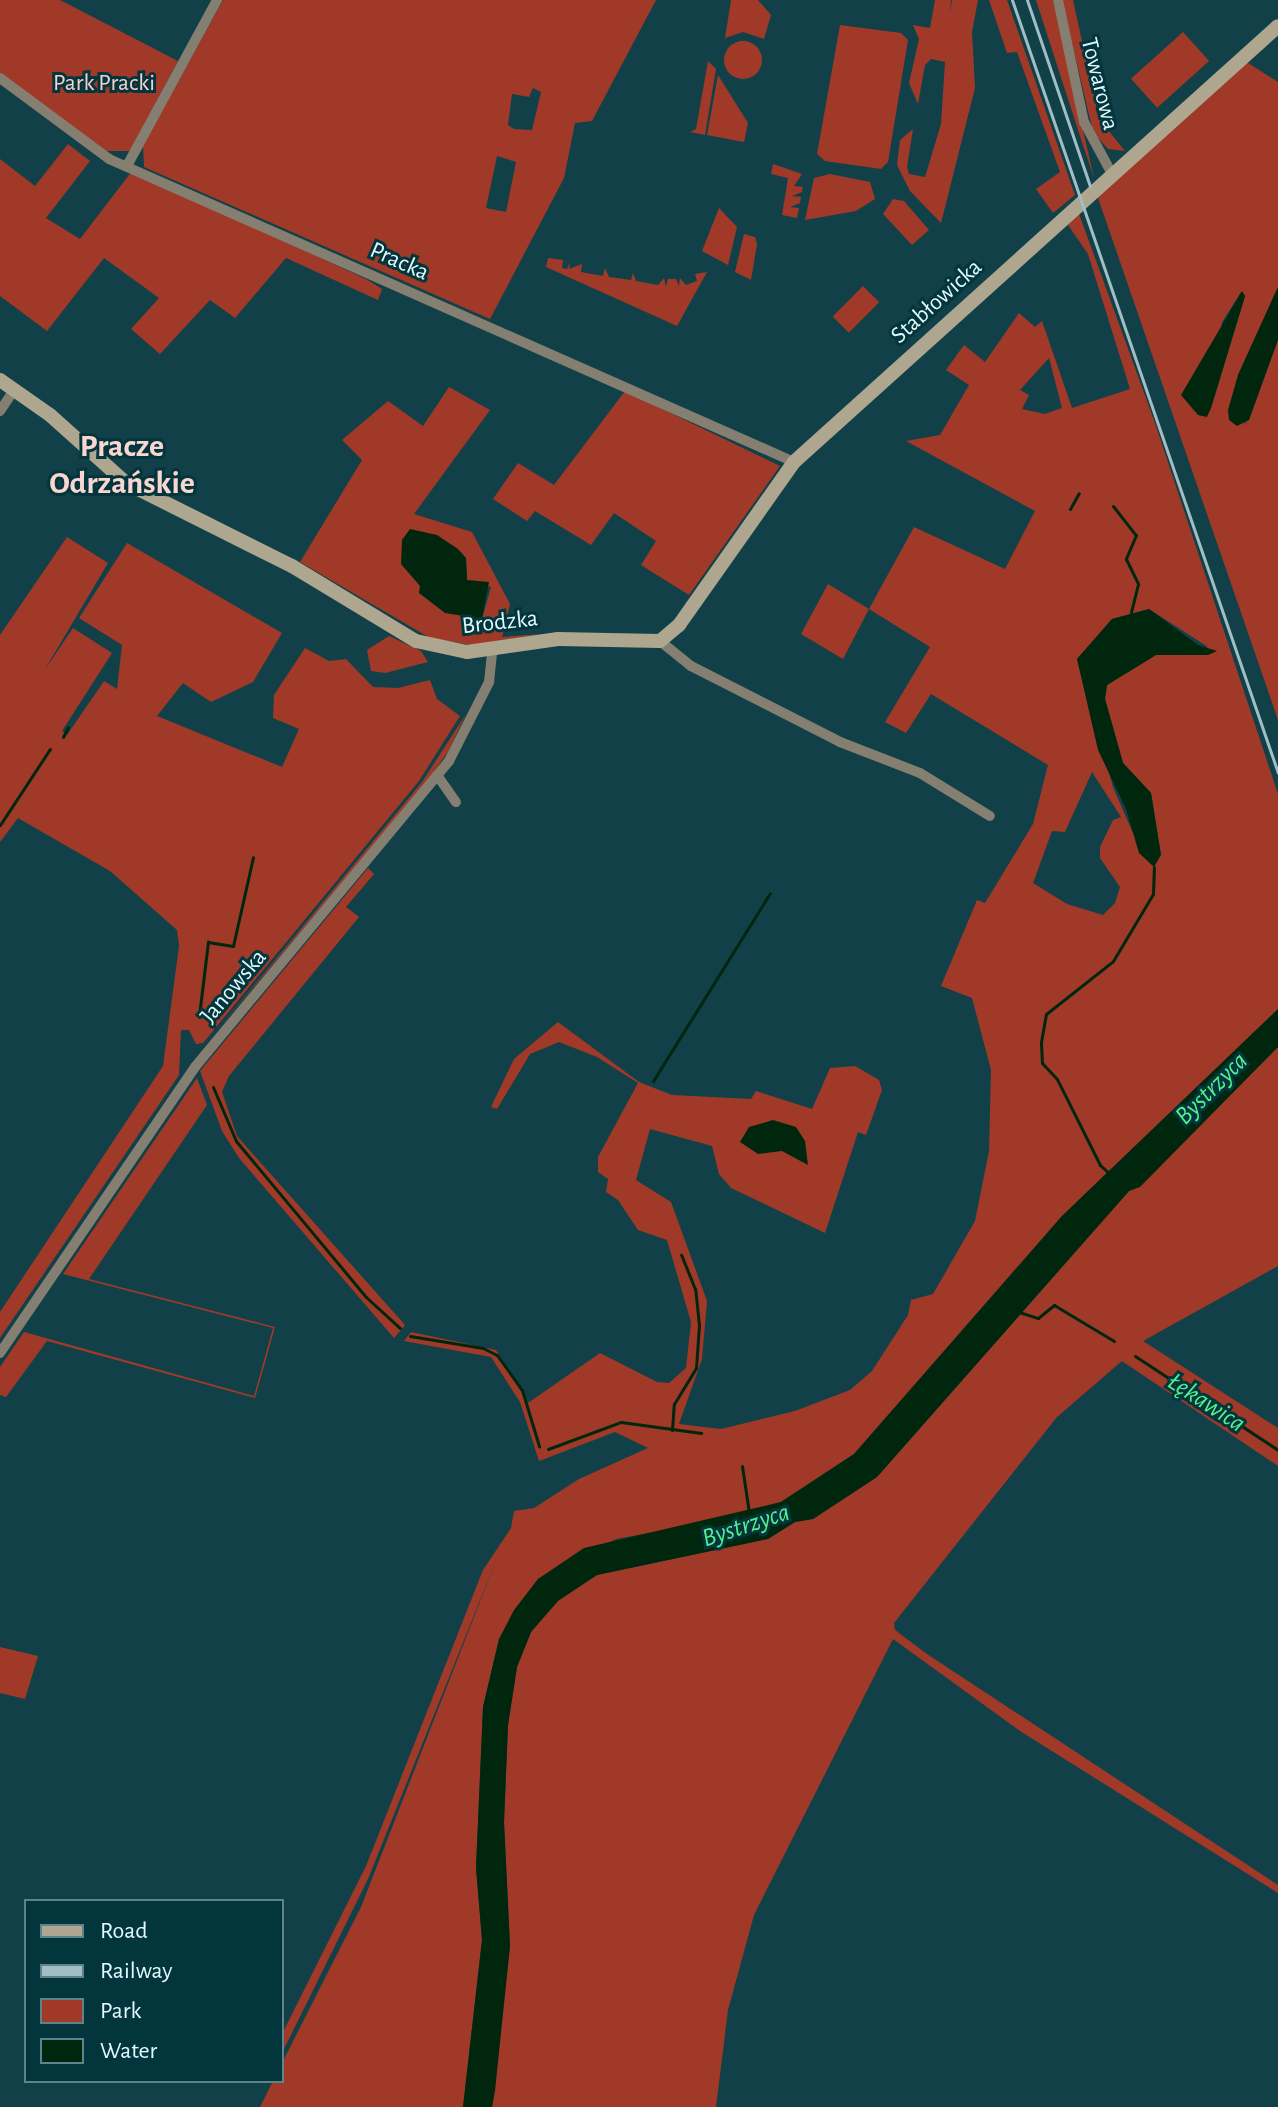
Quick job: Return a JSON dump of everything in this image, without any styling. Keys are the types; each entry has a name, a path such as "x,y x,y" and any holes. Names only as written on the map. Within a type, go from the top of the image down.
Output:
{"street":[{"path":"128,164 217,0"},
{"name":"Towarowa","path":"1058,0 1084,122 1112,174"},
{"name":"Stabłowicka","path":"660,641 679,625 794,462 1278,26"},
{"name":"Pracka","path":"0,78 95,151 794,462"},
{"name":"Brodzka","path":"0,380 126,483 292,566 407,637 445,649 492,651 558,639 660,641"},
{"path":"0,411 14,390"},
{"path":"660,641 691,666 840,742 920,773 990,816"},
{"name":"Janowska","path":"0,1353 195,1067 437,775 489,682 492,651"},
{"path":"437,775 456,802"}],"green space":[{"name":"Park Pracki","path":"0,0 60,0 178,61 130,151 104,151 0,73"},
{"path":"223,0 656,0 592,121 575,123 564,178 490,319 144,167 143,146","holes":["533,88 541,92 532,130 514,129 508,125 512,94 529,97","497,156 516,162 506,212 486,208"]},
{"path":"731,0 758,0 771,15 764,39 743,32 725,38"},
{"path":"935,0 951,0 950,13 952,0 978,0 972,32 975,88 941,223 910,191 897,165 900,140 913,129 907,167 909,174 925,177 941,124 945,62 931,59 925,65 918,104 909,83 919,39 913,25 930,28"},
{"path":"989,0 1007,0 1075,195 1053,213 1036,189 1060,172 1017,52 1007,53"},
{"path":"1036,0 1053,0 1094,178 1078,130"},
{"path":"1062,0 1073,0 1099,119 1125,151 1108,149 1093,132"},
{"path":"840,25 901,33 908,40 888,162 881,169 825,161 817,154"},
{"path":"1183,32 1209,61 1157,108 1131,79"},
{"path":"743,41 757,46 762,60 757,74 743,79 729,74 724,60 729,46"},
{"path":"708,61 716,69 705,135 690,132 696,129"},
{"path":"1245,61 1278,82 1278,287 1238,375 1245,425 1278,340 1278,720 1097,195","holes":["1241,292 1245,296 1211,408 1222,322"]},
{"path":"718,75 748,123 744,142 707,135"},
{"path":"68,144 90,161 46,218 80,239 132,171 366,279 382,289 378,300 286,258 235,318 210,300 160,354 131,329 159,298 104,258 47,331 0,296 0,159 35,186"},
{"path":"773,164 802,174 794,186 803,187 802,192 792,196 801,197 800,203 790,207 799,208 797,218 782,215 788,178 771,174"},
{"path":"830,174 870,182 875,199 856,211 805,220 814,178"},
{"path":"893,199 904,201 929,230 912,245 883,214"},
{"path":"719,208 737,227 728,265 702,251"},
{"path":"1078,211 1155,423 1278,794 1278,1009 1062,1216 854,1454 781,1502 715,1521 616,1539 538,1579 499,1639 483,1707 476,1868 482,1940 463,2107 260,2107 272,2083 284,2083 284,2059 361,1907 497,1558 368,1879 284,2049 284,2030 366,1866 483,1570 511,1528 514,1511 534,1508 579,1479 648,1448 615,1432 539,1461 520,1402 491,1357 404,1341 411,1332 496,1350 528,1403 600,1353 657,1382 669,1383 686,1368 691,1322 667,1240 638,1230 618,1200 606,1192 608,1179 598,1172 598,1157 638,1083 597,1057 559,1042 530,1054 497,1109 491,1107 514,1059 558,1022 639,1082 672,1095 751,1099 756,1091 812,1109 830,1068 855,1066 879,1080 882,1090 866,1135 858,1132 825,1233 731,1188 719,1174 712,1146 650,1129 636,1180 671,1202 707,1301 702,1359 679,1424 721,1429 795,1411 850,1390 872,1371 908,1315 911,1300 933,1294 975,1221 989,1151 991,1070 972,998 941,986 977,900 985,903 1033,824 1048,765 931,694 906,733 885,722 930,647 869,609 914,527 1005,569 1035,511 906,441 940,435 969,385 946,370 964,345 985,362 1019,313 1035,327 1042,321 1072,408 1130,389 1088,254 1066,222","holes":["1049,358 1062,408 1045,414 1022,409 1029,395 1020,390","1149,609 1208,647 1193,655 1156,655 1107,685 1105,699 1123,763 1151,793 1161,855 1132,831 1113,787 1077,659 1112,619","1092,772 1121,817 1113,820 1100,847 1100,858 1120,887 1115,903 1103,915 1067,904 1033,883 1052,831 1065,832"]},
{"path":"744,234 755,237 757,244 751,280 735,272"},
{"path":"548,258 563,260 562,268 567,269 570,262 569,269 582,264 581,272 603,276 605,268 609,277 631,280 633,273 636,281 658,285 664,278 666,287 668,279 676,279 679,286 680,278 686,285 697,281 695,274 707,272 677,326 546,267"},
{"path":"863,286 879,302 849,333 833,316"},
{"path":"449,387 490,410 414,514 472,532 510,604 502,637 541,634 471,645 430,638 300,562 362,460 342,440 388,401 423,426","holes":["437,535 466,558 467,580 491,587 482,619 419,593"]},
{"path":"625,391 780,466 689,595 641,565 656,541 614,513 591,545 535,511 527,521 493,499 518,463 554,485"},
{"path":"67,537 108,563 44,671 73,628 112,653 62,731 67,735 104,681 117,689 122,645 79,618 127,543 282,633 253,682 211,702 183,683 157,716 282,767 299,729 273,718 274,695 305,648 329,661 346,659 373,687 398,688 430,680 437,699 460,716 419,781 203,1043 196,1044 189,1030 181,1030 179,1075 0,1338 0,1312 163,1066 179,946 177,930 110,871 18,818 0,842 0,635"},
{"path":"828,584 869,609 843,659 801,634"},
{"path":"389,636 421,651 428,662 385,673 371,671 367,650"},
{"path":"466,714 448,752 424,785 209,1040 422,782"},
{"path":"368,868 374,874 346,907 359,917 229,1076 222,1092 237,1136 405,1325 394,1338 239,1158 222,1131 200,1071"},
{"path":"1278,1047 1278,1266 1143,1341 1278,1428 1278,1466 1122,1361 1057,1417 894,1623 895,1630 927,1654 1278,1885 1278,1893 1020,1731 893,1639 754,1915 728,2010 716,2107 492,2107 510,1946 504,1822 508,1725 517,1667 531,1632 557,1601 597,1575 768,1539 795,1522 813,1519 877,1477 1129,1191 1140,1186"},
{"path":"197,1078 207,1105 89,1279 275,1327 255,1398 47,1341 6,1397 0,1395 0,1367 24,1332 254,1396 273,1328 63,1274"},
{"path":"0,1647 38,1656 25,1699 0,1693"}],"water":[{"path":"1278,287 1278,340 1249,420 1237,426 1229,420 1228,410 1238,375"},
{"path":"1242,291 1245,296 1211,408 1207,417 1198,415 1181,395"},
{"path":"410,529 437,535 458,549 466,558 467,580 489,582 482,619 445,613 419,593 420,586 401,564 402,540"},
{"path":"1149,609 1198,645 1217,651 1208,655 1156,655 1107,685 1105,699 1123,763 1151,793 1161,855 1154,867 1139,853 1126,809 1098,750 1077,659 1112,619"},
{"name":"Bystrzyca","path":"1278,1009 1278,1047 1140,1187 1129,1191 877,1477 813,1519 795,1522 768,1539 597,1575 558,1601 531,1632 517,1667 508,1725 504,1822 510,1946 495,2091 492,2107 463,2107 482,1940 476,1868 483,1707 499,1639 514,1610 538,1579 584,1548 781,1502 854,1454 1062,1216"},
{"path":"773,1120 796,1127 805,1141 808,1165 782,1151 758,1154 740,1142 749,1127"}],"waterway":[{"path":"1070,509 1079,493"},
{"path":"1113,506 1136,535 1126,559 1138,584 1131,612"},
{"path":"63,737 68,727"},
{"path":"0,825 50,749"},
{"path":"199,1016 208,942 233,946 253,857"},
{"path":"1111,1175 1100,1165 1057,1079 1042,1063 1041,1042 1046,1014 1113,961 1153,894 1154,867"},
{"path":"653,1081 770,893"},
{"path":"213,1087 236,1141 366,1297 400,1328"},
{"path":"672,1430 674,1404 696,1368 699,1325 695,1289 681,1255"},
{"name":"Łękawica","path":"1019,1312 1038,1318 1054,1305 1114,1341"},
{"path":"410,1336 483,1348 497,1355 522,1390 539,1446"},
{"name":"Łękawica","path":"1135,1356 1278,1450"},
{"path":"548,1449 621,1422 701,1433"},
{"name":"Bystrzyca","path":"742,1466 749,1513"}],"railway":[{"path":"1012,0 1278,773"},
{"path":"1027,0 1090,186"}],"district":[{"name":"Pracze Odrzańskie","path":"122,466"}]}
